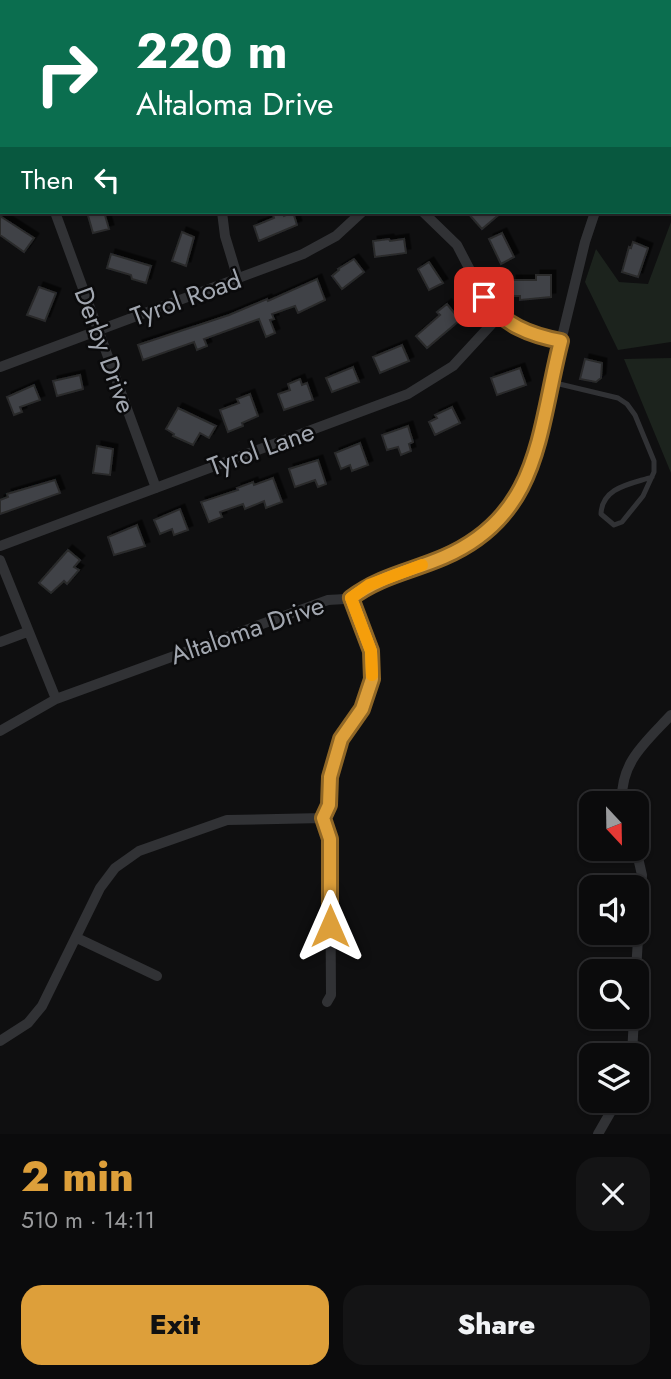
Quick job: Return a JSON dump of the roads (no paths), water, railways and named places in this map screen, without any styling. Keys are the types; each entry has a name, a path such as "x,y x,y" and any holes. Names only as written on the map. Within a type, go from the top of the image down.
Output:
{"street":[{"name":"Derby Drive","path":"56,214 156,488"},
{"path":"222,214 225,236 238,279"},
{"name":"Tyrol Road","path":"0,367 303,254 336,236 360,214"},
{"path":"425,214 457,245 484,297 500,315 521,330 561,341"},
{"name":"Altaloma Drive","path":"0,732 2,728 56,699 328,600 351,598 369,585 443,558 480,539 503,517 519,495 530,469 585,242 594,214"},
{"name":"Tyrol Lane","path":"0,546 390,401 425,385 464,356 500,315"},
{"path":"0,560 56,699"},
{"path":"327,1002 331,995 330,839 323,818 329,805 330,777 335,754 341,739 362,709 372,679 371,651 351,598"},
{"path":"0,642 27,632"},
{"path":"621,791 621,785 633,756 671,715"},
{"path":"0,1041 28,1023 42,1006 100,888 115,868 139,851 227,820 323,818"},
{"path":"637,959 642,876 639,861"},
{"path":"77,937 157,975"},
{"path":"598,1134 611,1113"}],"lane":[{"path":"551,382 618,398 627,404 635,415 654,461 652,477 643,496 622,522 614,525 601,514 606,496 613,490 652,477"}]}
